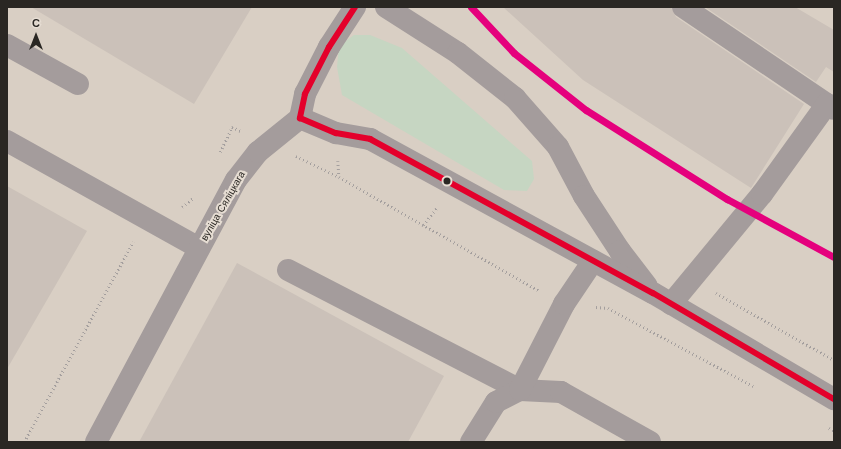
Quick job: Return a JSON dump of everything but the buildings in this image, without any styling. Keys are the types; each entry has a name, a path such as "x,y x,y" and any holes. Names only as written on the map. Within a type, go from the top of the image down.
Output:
{"street":[{"path":"355,7 329,47 305,94 300,118 336,133 370,139 662,299 834,399"},
{"path":"386,7 458,53 515,98 558,148 584,196 620,252 662,299"},
{"path":"662,299 691,280 762,194 830,107 684,7"},
{"path":"7,45 78,84"},
{"name":"вуліца Сяліцкага","path":"96,442 236,180 258,152 300,118"},
{"path":"7,142 199,248"},
{"path":"471,442 496,402 520,390 564,304 593,261"},
{"path":"288,270 520,390 561,392 650,442"}],"path":[{"path":"336,133 338,177 564,304 608,308 759,390"},
{"path":"691,280 834,360"},
{"path":"827,427 834,431"}],"shaded area":[{"path":"7,7 834,7 834,442 7,442"}],"green space":[{"path":"354,35 370,35 402,48 532,161 534,179 527,191 504,190 342,95 337,67 339,46"}],"transit line":[{"path":"355,7 329,47 305,94 300,118 336,133 370,139 653,293 834,399"},
{"path":"471,7 514,53 586,110 727,199 834,257"}]}
